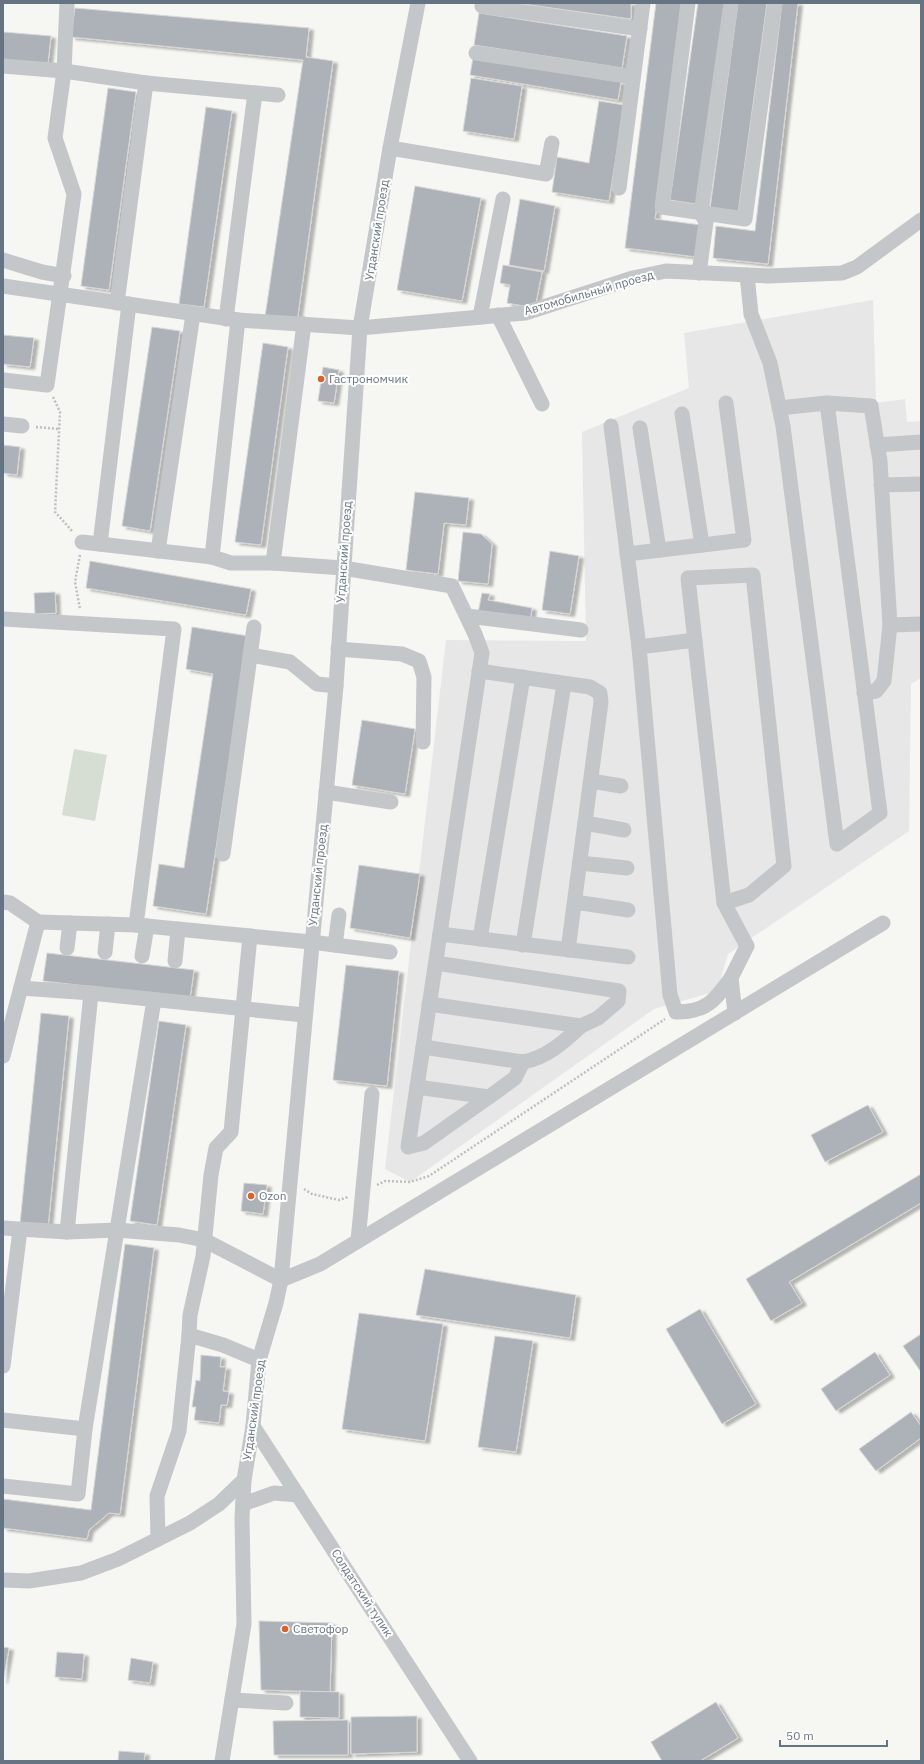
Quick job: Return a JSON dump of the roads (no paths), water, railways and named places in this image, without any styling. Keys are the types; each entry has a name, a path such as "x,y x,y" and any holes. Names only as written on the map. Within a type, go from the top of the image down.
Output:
{"street":[{"path":"3,380 47,385 64,276 74,194 55,138 64,71 67,3"},
{"name":"Угданский проезд","path":"222,1761 244,1624 244,1480 253,1426 259,1360 276,1303 281,1280 304,1015 336,686 360,328 390,148 418,3"},
{"path":"619,188 643,3"},
{"path":"688,3 662,207 746,219 775,3"},
{"path":"699,273 706,222 701,212 731,3"},
{"path":"482,6 640,29"},
{"path":"476,53 633,77"},
{"path":"3,66 64,71 146,83 278,95"},
{"path":"100,544 146,83"},
{"path":"212,557 232,320 255,93"},
{"path":"390,148 546,174 552,143"},
{"path":"480,317 503,199"},
{"name":"Автомобильный проезд","path":"3,286 232,320 360,328 525,313 633,278 666,271 769,276 842,273 857,267 921,220"},
{"path":"3,260 42,272 64,276"},
{"path":"747,275 751,314 770,363 779,408 837,844 880,813 827,403"},
{"path":"158,550 193,314"},
{"path":"498,315 542,404"},
{"path":"274,563 304,324"},
{"path":"627,554 744,540 726,403"},
{"path":"779,408 827,403 871,406 882,485 890,625 884,682 876,691 864,693"},
{"path":"682,414 702,545"},
{"path":"3,424 22,426"},
{"path":"611,426 639,647 670,995 676,1012 693,1012 715,1000 731,978 747,946 724,903 688,578 753,575 784,866 749,895 724,903"},
{"path":"640,428 659,550"},
{"path":"877,445 921,442"},
{"path":"882,485 921,484"},
{"path":"82,542 212,557 231,563 274,563 343,568 452,586 467,616 482,653 408,1147 424,1143 515,1078 523,1062"},
{"path":"467,616 581,630"},
{"path":"3,619 174,629 142,926 142,956"},
{"path":"890,625 921,624"},
{"path":"223,854 254,627"},
{"path":"639,647 695,640"},
{"path":"338,649 402,654 419,661 424,677 423,742"},
{"path":"250,655 290,662 317,684 336,686"},
{"path":"479,671 590,687 600,693 601,702 568,950"},
{"path":"480,939 523,678"},
{"path":"523,945 564,684"},
{"path":"591,781 621,786"},
{"path":"326,792 391,802"},
{"path":"585,824 624,830"},
{"path":"580,863 627,868"},
{"path":"3,902 10,903 38,922 108,924 178,929 311,942 390,952"},
{"path":"575,902 628,910"},
{"path":"335,945 339,915"},
{"path":"3,1056 38,922"},
{"path":"67,948 70,923"},
{"path":"3,1228 68,1232 117,1230 179,1235 204,1240 281,1280 320,1264 883,923"},
{"path":"105,952 108,924"},
{"path":"175,961 178,929"},
{"path":"440,934 628,957"},
{"path":"158,1539 157,1496 178,1431 190,1315 203,1256 210,1175 216,1148 231,1132 250,936"},
{"path":"423,1047 523,1062 537,1060 564,1041 581,1026 598,1018 618,1001 619,991 436,963"},
{"path":"731,978 735,1013"},
{"path":"21,988 91,993 304,1015"},
{"path":"68,1232 91,993"},
{"path":"3,1486 78,1494 85,1429 154,1000"},
{"path":"430,1004 581,1026"},
{"path":"417,1087 489,1097"},
{"path":"358,1241 372,1094"},
{"path":"3,1366 20,1230"},
{"path":"189,1335 224,1345 259,1360"},
{"path":"3,1420 85,1429"},
{"name":"Солдатский тупик","path":"253,1426 470,1761"},
{"path":"3,1580 29,1582 81,1573 118,1559 190,1523 218,1504 244,1480"},
{"path":"243,1504 274,1493 298,1495"},
{"path":"232,1700 286,1703"}],"place":[{"name":"Гастрономчик","path":"321,379"},
{"name":"Ozon","path":"251,1196"},
{"name":"Светофор","path":"285,1629"}]}
